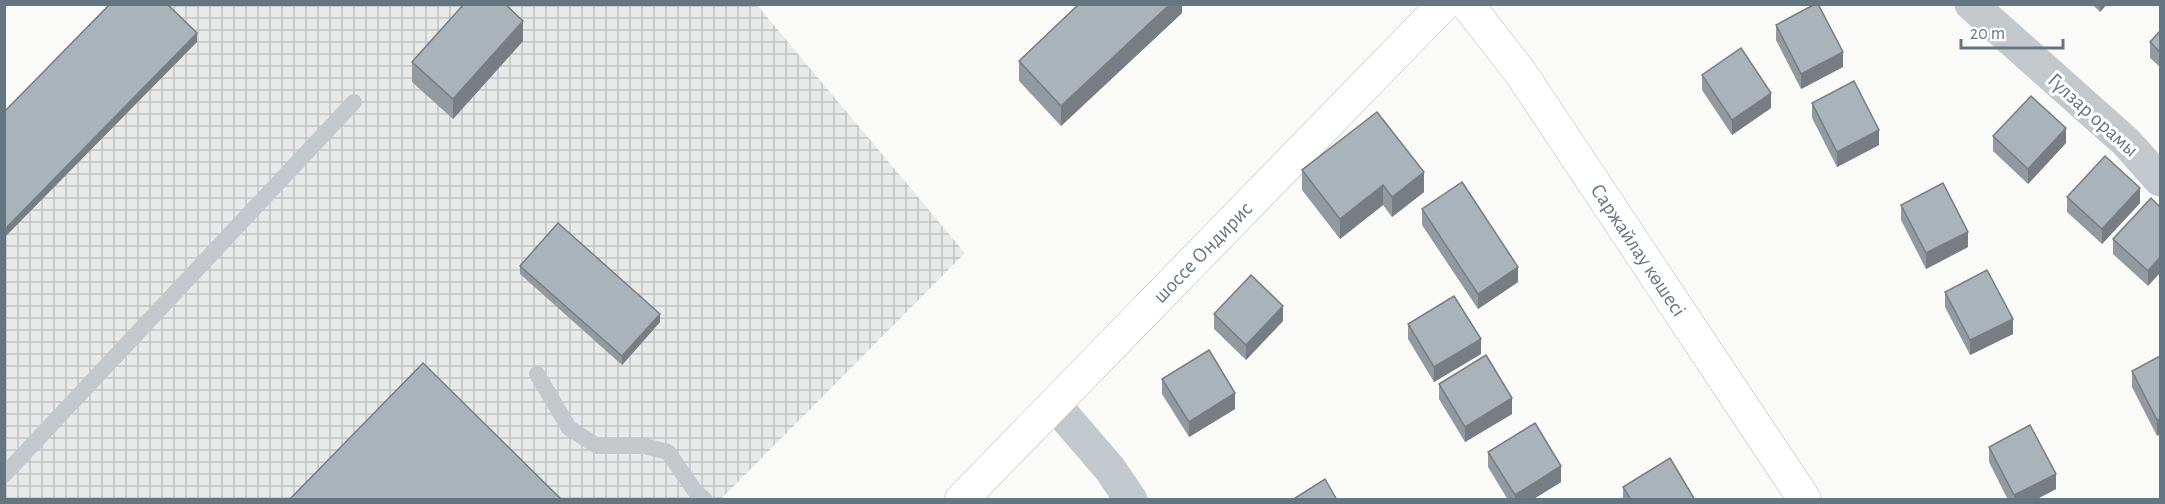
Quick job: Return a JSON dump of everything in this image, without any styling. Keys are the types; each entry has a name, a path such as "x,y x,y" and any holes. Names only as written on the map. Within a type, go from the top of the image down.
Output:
{"main road":[{"name":"шоссе Ондирис","path":"962,500 1444,4"},
{"name":"Саржайлау көшесі","path":"1467,4 1520,72 1805,500"}],"street":[{"name":"Гүлзар орамы","path":"1971,4 2126,142 2160,180"},
{"path":"1054,404 1110,469 1131,500"}],"lane":[{"path":"4,475 354,102"},
{"path":"537,374 568,428 597,446 644,446 668,452 695,491 705,500"}],"shaded area":[{"path":"128,5 757,5 965,253 721,499 5,500 5,118"}],"building":[{"path":"110,4 167,4 197,33 4,230 4,112"},
{"path":"464,4 505,4 523,21 453,99 412,62"},
{"path":"1079,4 1170,4 1061,106 1019,61"},
{"path":"1818,4 1843,52 1801,74 1776,25"},
{"path":"2160,31 2160,52 2150,42"},
{"path":"1741,48 1771,93 1732,120 1702,75"},
{"path":"1854,81 1879,130 1837,152 1812,103"},
{"path":"2031,96 2066,128 2028,169 1993,136"},
{"path":"1377,112 1424,172 1392,197 1383,185 1340,219 1302,170"},
{"path":"2105,156 2140,188 2102,229 2067,197"},
{"path":"1462,182 1518,267 1478,294 1422,209"},
{"path":"1943,183 1968,232 1926,253 1901,205"},
{"path":"2151,198 2160,207 2160,257 2148,271 2113,239"},
{"path":"558,223 660,314 622,356 520,266"},
{"path":"1987,270 2013,319 1970,340 1945,292"},
{"path":"1251,275 1283,306 1246,345 1214,314"},
{"path":"1454,296 1481,339 1434,367 1408,324"},
{"path":"1209,350 1235,393 1189,422 1162,379"},
{"path":"1486,355 1512,398 1465,427 1439,384"},
{"path":"2160,356 2160,419 2157,420 2132,371"},
{"path":"423,363 562,500 289,500"},
{"path":"1535,423 1561,466 1515,495 1488,452"},
{"path":"2030,425 2056,474 2014,495 1989,447"},
{"path":"1670,458 1695,500 1631,500 1623,487"},
{"path":"1325,479 1337,500 1292,500"}]}
